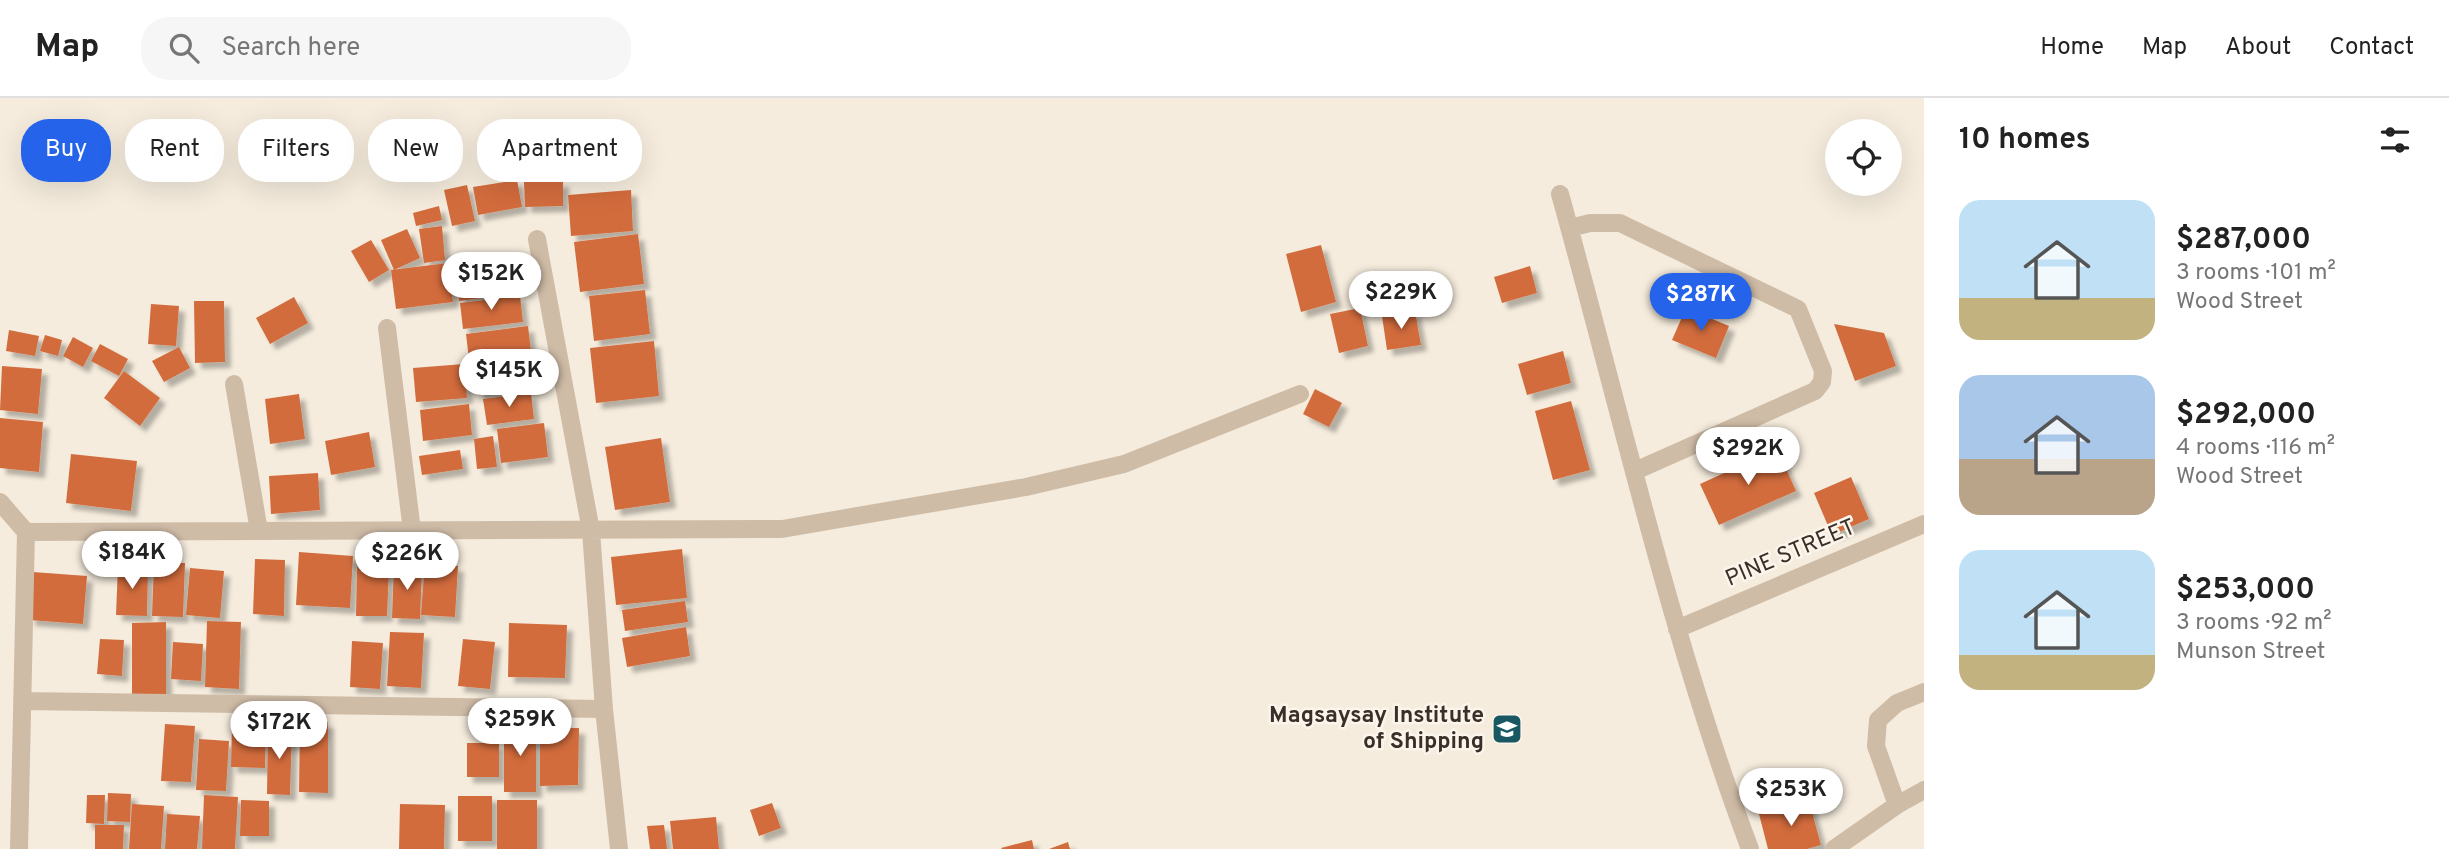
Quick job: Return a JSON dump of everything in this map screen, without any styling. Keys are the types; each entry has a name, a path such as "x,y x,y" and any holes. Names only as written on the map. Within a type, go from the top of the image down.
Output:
{"street":[{"path":"1560,194 1678,629 1718,764 1750,849"},
{"path":"1570,228 1590,223 1620,223 1798,309 1823,371 1822,382 1815,391 1635,471"},
{"path":"537,239 591,531 604,709 619,849"},
{"path":"387,328 412,531"},
{"path":"234,384 259,531"},
{"path":"26,532 782,529 1026,487 1124,464 1300,394"},
{"path":"0,502 26,532 19,849"},
{"name":"PINE STREET","path":"1678,629 1924,524"},
{"path":"1897,805 1876,746 1878,720 1897,703 1924,692"},
{"path":"23,701 604,709"},
{"path":"1834,849 1897,805 1924,790"}],"building":[{"path":"517,182 522,207 478,215 473,187"},
{"path":"524,182 563,182 563,206 525,207"},
{"path":"467,185 475,221 452,226 444,190"},
{"path":"631,190 633,231 571,236 568,195"},
{"path":"439,206 442,220 416,226 413,213"},
{"path":"442,226 445,260 424,263 419,229"},
{"path":"407,229 420,258 394,270 381,240"},
{"path":"638,234 644,284 580,292 574,242"},
{"path":"371,240 389,270 369,282 351,251"},
{"path":"1321,245 1336,302 1301,312 1286,254"},
{"path":"448,263 453,302 396,309 391,270"},
{"path":"499,264 503,295 459,301 455,270"},
{"path":"1530,266 1537,293 1502,303 1494,277"},
{"path":"645,290 650,334 594,341 589,296"},
{"path":"520,296 523,322 463,329 460,303"},
{"path":"294,297 308,323 270,344 256,318"},
{"path":"194,301 224,301 225,362 195,363"},
{"path":"151,304 179,306 176,346 148,344"},
{"path":"1360,308 1368,346 1339,353 1330,314"},
{"path":"1686,308 1729,326 1716,358 1672,340"},
{"path":"1415,311 1421,345 1387,350 1382,316"},
{"path":"1834,324 1884,333 1896,366 1855,381"},
{"path":"528,326 532,360 470,368 466,334"},
{"path":"9,330 39,336 35,356 6,351"},
{"path":"45,335 62,340 58,356 40,351"},
{"path":"73,337 93,348 83,367 63,356"},
{"path":"654,341 659,396 596,403 590,348"},
{"path":"100,344 128,359 119,376 91,361"},
{"path":"179,347 190,368 164,382 152,361"},
{"path":"1563,351 1571,383 1527,395 1518,364"},
{"path":"531,363 534,388 478,395 475,370"},
{"path":"464,364 467,398 416,402 413,368"},
{"path":"2,366 42,369 38,414 0,410"},
{"path":"124,371 160,398 140,426 104,398"},
{"path":"1315,389 1342,403 1329,427 1303,414"},
{"path":"531,393 534,419 487,425 483,399"},
{"path":"299,394 305,439 270,444 265,399"},
{"path":"1571,401 1590,470 1553,480 1535,411"},
{"path":"469,404 472,435 423,441 420,410"},
{"path":"0,418 43,422 39,472 0,468"},
{"path":"544,423 548,457 501,463 497,429"},
{"path":"369,432 375,467 331,475 325,441"},
{"path":"493,436 497,467 477,469 474,439"},
{"path":"661,438 670,502 615,510 605,447"},
{"path":"1777,449 1796,491 1719,525 1700,484"},
{"path":"460,450 463,469 422,475 419,456"},
{"path":"71,454 137,461 131,511 66,503"},
{"path":"318,473 320,510 271,514 269,476"},
{"path":"1851,477 1869,519 1832,535 1814,493"},
{"path":"682,549 687,598 616,605 611,557"},
{"path":"299,552 353,556 350,608 296,605"},
{"path":"255,559 285,560 284,616 253,614"},
{"path":"154,562 185,563 183,617 152,616"},
{"path":"425,563 458,566 455,617 421,615"},
{"path":"394,564 422,565 420,619 392,618"},
{"path":"118,566 148,567 147,616 116,615"},
{"path":"357,567 389,568 387,616 356,616"},
{"path":"190,568 224,571 220,618 186,615"},
{"path":"33,572 87,576 83,624 29,620"},
{"path":"685,601 688,622 625,631 622,610"},
{"path":"207,621 241,622 239,689 205,687"},
{"path":"166,622 166,694 132,695 132,623"},
{"path":"509,623 567,625 565,678 508,677"},
{"path":"686,627 690,656 627,667 622,638"},
{"path":"390,632 424,633 421,688 387,686"},
{"path":"100,639 124,640 122,676 97,674"},
{"path":"463,639 495,642 490,689 458,686"},
{"path":"352,641 383,643 380,689 350,687"},
{"path":"173,642 203,644 201,681 171,679"},
{"path":"300,722 328,722 328,793 299,792"},
{"path":"165,724 195,726 191,782 161,781"},
{"path":"504,724 536,725 536,792 504,792"},
{"path":"232,725 266,726 265,768 231,767"},
{"path":"268,728 292,729 290,795 267,794"},
{"path":"540,728 579,728 578,785 540,786"},
{"path":"199,739 229,741 226,791 196,790"},
{"path":"467,743 499,743 499,777 467,777"},
{"path":"108,793 131,794 130,822 107,821"},
{"path":"87,795 105,795 104,824 86,823"},
{"path":"204,795 238,797 235,849 202,849"},
{"path":"458,796 492,796 492,841 458,841"},
{"path":"241,800 269,801 269,836 240,836"},
{"path":"497,800 537,800 537,849 497,849"},
{"path":"1809,801 1821,845 1807,849 1768,849 1759,814"},
{"path":"772,803 781,828 759,836 750,810"},
{"path":"132,804 164,806 161,849 129,849"},
{"path":"400,804 445,805 444,849 399,849"},
{"path":"167,814 200,816 197,849 165,849"},
{"path":"716,817 719,849 673,849 670,821"},
{"path":"95,825 124,825 123,849 95,849"},
{"path":"664,825 667,849 650,849 647,826"},
{"path":"1032,840 1034,849 1001,848"},
{"path":"1068,842 1070,849 1049,849"}],"place":[{"name":"Magsaysay Institute of Shipping","path":"1507,729"}]}
